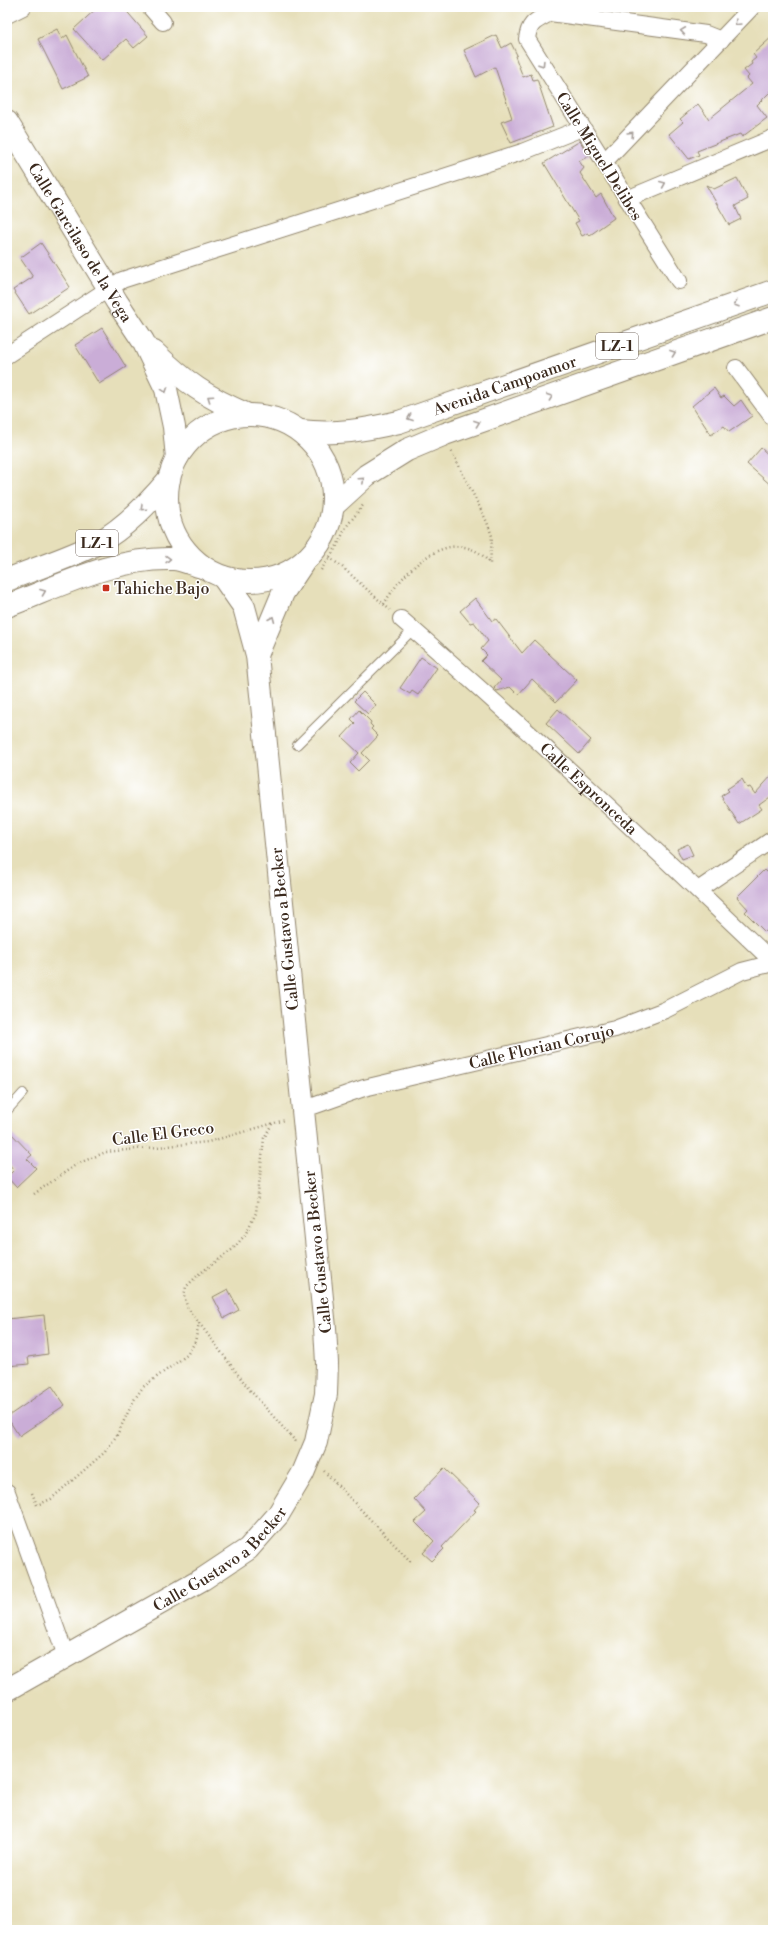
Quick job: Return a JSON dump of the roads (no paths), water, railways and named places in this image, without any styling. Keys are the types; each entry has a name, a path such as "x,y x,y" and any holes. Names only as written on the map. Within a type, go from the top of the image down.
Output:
{"main road":[{"name":"Calle Garcilaso de la Vega","path":"7,122 144,341 166,389 174,428 177,458"},
{"name":"Avenida Campoamor","path":"300,431 323,433 356,432 399,422 773,291"},
{"name":"Avenida Campoamor","path":"333,506 367,475 407,450 445,434 773,318"},
{"name":"Calle Garcilaso de la Vega","path":"144,341 180,377 216,402 246,414"},
{"name":"LZ-1","path":"7,606 100,570 141,560 175,559 214,572 251,581 310,568 323,538 333,506 331,478 320,452 300,431 274,418 246,414 218,420 194,436 177,458 169,479 168,513 181,544 214,572"},
{"name":"LZ-1","path":"7,580 96,544 128,522 149,502 169,479"},
{"name":"Calle Gustavo a Becker","path":"257,655 283,593 310,568"},
{"name":"Calle Gustavo a Becker","path":"7,1690 203,1580 248,1549 278,1515 303,1473 316,1442 326,1394 327,1362 257,655 244,607 214,572"}],"street":[{"path":"7,15 23,7"},
{"path":"150,7 163,22"},
{"path":"604,162 752,7"},
{"name":"Calle Miguel Delibes","path":"679,281 527,39 528,29 535,22 550,14 706,34 721,40"},
{"path":"7,355 122,280 522,152 582,128"},
{"path":"627,199 773,138"},
{"path":"736,368 773,418"},
{"name":"Calle Espronceda","path":"401,619 698,890 773,962"},
{"path":"698,890 773,839"},
{"name":"Calle Florian Corujo","path":"302,1110 364,1088 572,1040 614,1028 664,1010 742,972 773,962"},
{"path":"7,1492 66,1656"}],"lane":[{"path":"297,745 413,630"},
{"path":"7,1111 23,1093"}],"place":[{"name":"Tahiche Bajo","path":"106,588"}]}
